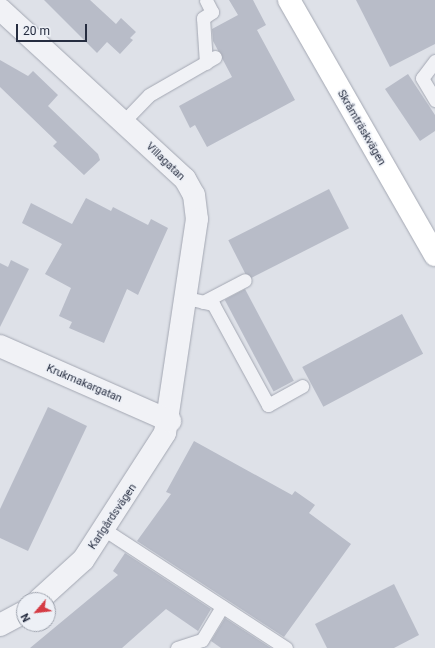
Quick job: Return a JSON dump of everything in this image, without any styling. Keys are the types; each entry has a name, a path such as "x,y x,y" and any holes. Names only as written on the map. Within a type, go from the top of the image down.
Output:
{"main road":[{"name":"Skråmträskvägen","path":"289,0 435,255"}],"street":[{"name":"Villagatan","path":"0,9 184,179 194,195 197,219 195,300 170,421"},
{"name":"Krukmakargatan","path":"0,346 170,421"},
{"name":"Karlgårdsvägen","path":"48,592 83,560 105,530 170,421"},
{"path":"0,625 16,616"}],"lane":[{"path":"123,122 149,95 210,60 203,18 212,12 206,0"},
{"path":"435,61 422,78 435,100"},
{"path":"195,300 245,280"},
{"path":"195,300 213,304 268,405 302,386"},
{"path":"105,530 286,648"},
{"path":"177,648 202,640 222,607"}],"building":[{"path":"44,0 90,0 116,24 121,18 136,32 130,38 133,40 120,54 107,42 97,53"},
{"path":"229,0 253,0 266,25 257,30 295,100 207,147 195,125 190,128 179,106 232,77 213,41 212,29 238,15"},
{"path":"356,0 435,0 435,44 390,67"},
{"path":"0,60 28,76 33,71 58,95 48,106 98,154 100,160 84,175 53,146 57,142 0,87"},
{"path":"408,74 435,115 435,131 420,141 385,89"},
{"path":"329,189 349,228 248,280 228,240"},
{"path":"86,198 111,211 113,207 148,225 151,219 168,228 138,295 127,289 104,343 69,328 72,322 59,316 71,288 45,274 62,244 22,223 31,203 72,224"},
{"path":"11,260 29,269 0,327 0,263 8,267"},
{"path":"245,289 294,381 274,392 225,300"},
{"path":"402,314 423,354 323,407 302,367"},
{"path":"48,407 87,426 28,551 0,538 0,509"},
{"path":"194,441 292,495 295,491 315,505 309,513 351,544 284,637 137,541 171,494 166,492"},
{"path":"125,553 211,609 198,631 166,609 122,648 30,648 49,632 56,632 56,626 118,575 113,571"},
{"path":"394,584 419,635 394,648 327,648 315,624"},
{"path":"225,618 271,648 221,648 211,641"}]}
